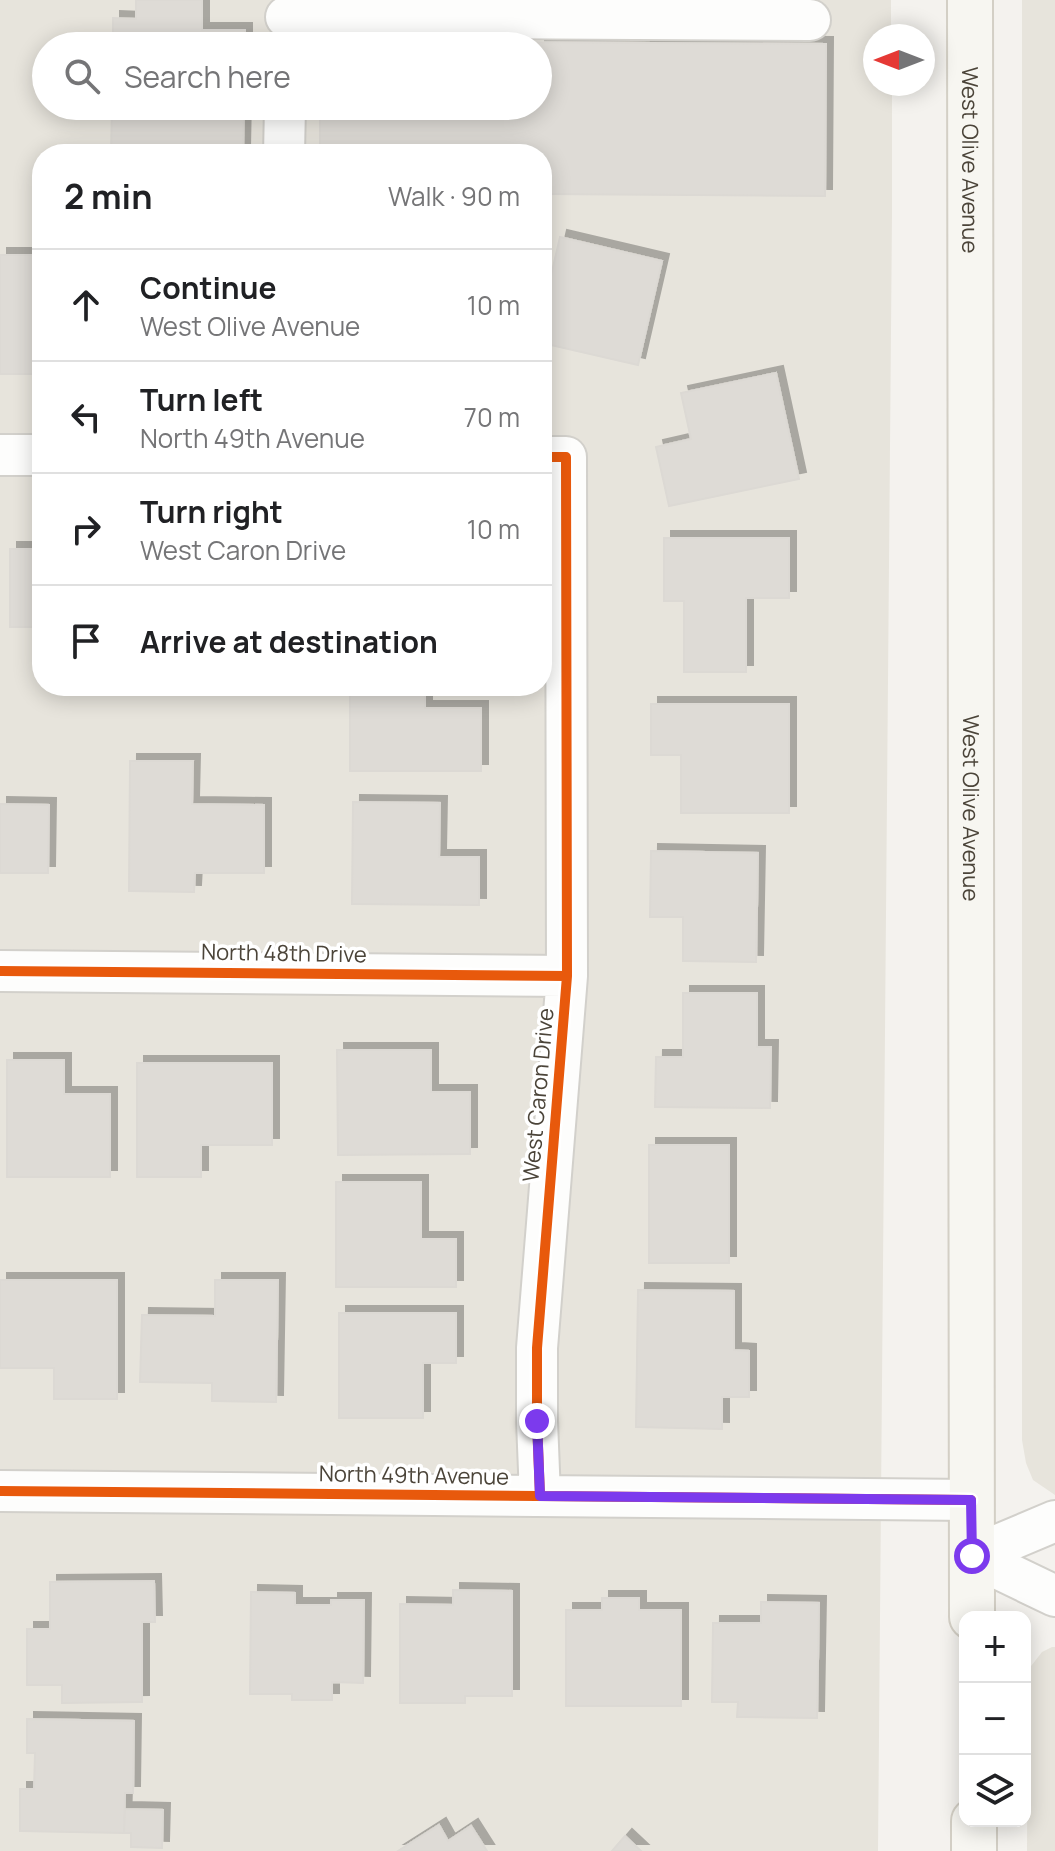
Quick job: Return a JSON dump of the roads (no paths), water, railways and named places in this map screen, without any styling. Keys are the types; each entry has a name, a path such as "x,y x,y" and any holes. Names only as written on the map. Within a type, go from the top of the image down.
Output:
{"main road":[{"name":"West Olive Avenue","path":"970,0 972,1611"},
{"path":"974,1827 974,1851"}],"street":[{"path":"286,21 592,8 810,20"},
{"path":"284,144 285,120"},
{"path":"0,455 32,455"},
{"name":"West Caron Drive","path":"540,1496 538,1333 567,976 554,457"},
{"name":"North 48th Drive","path":"0,971 567,976"},
{"name":"North 49th Avenue","path":"0,1491 971,1500"},
{"path":"972,1556 1055,1521"},
{"path":"972,1556 1055,1596"}]}
